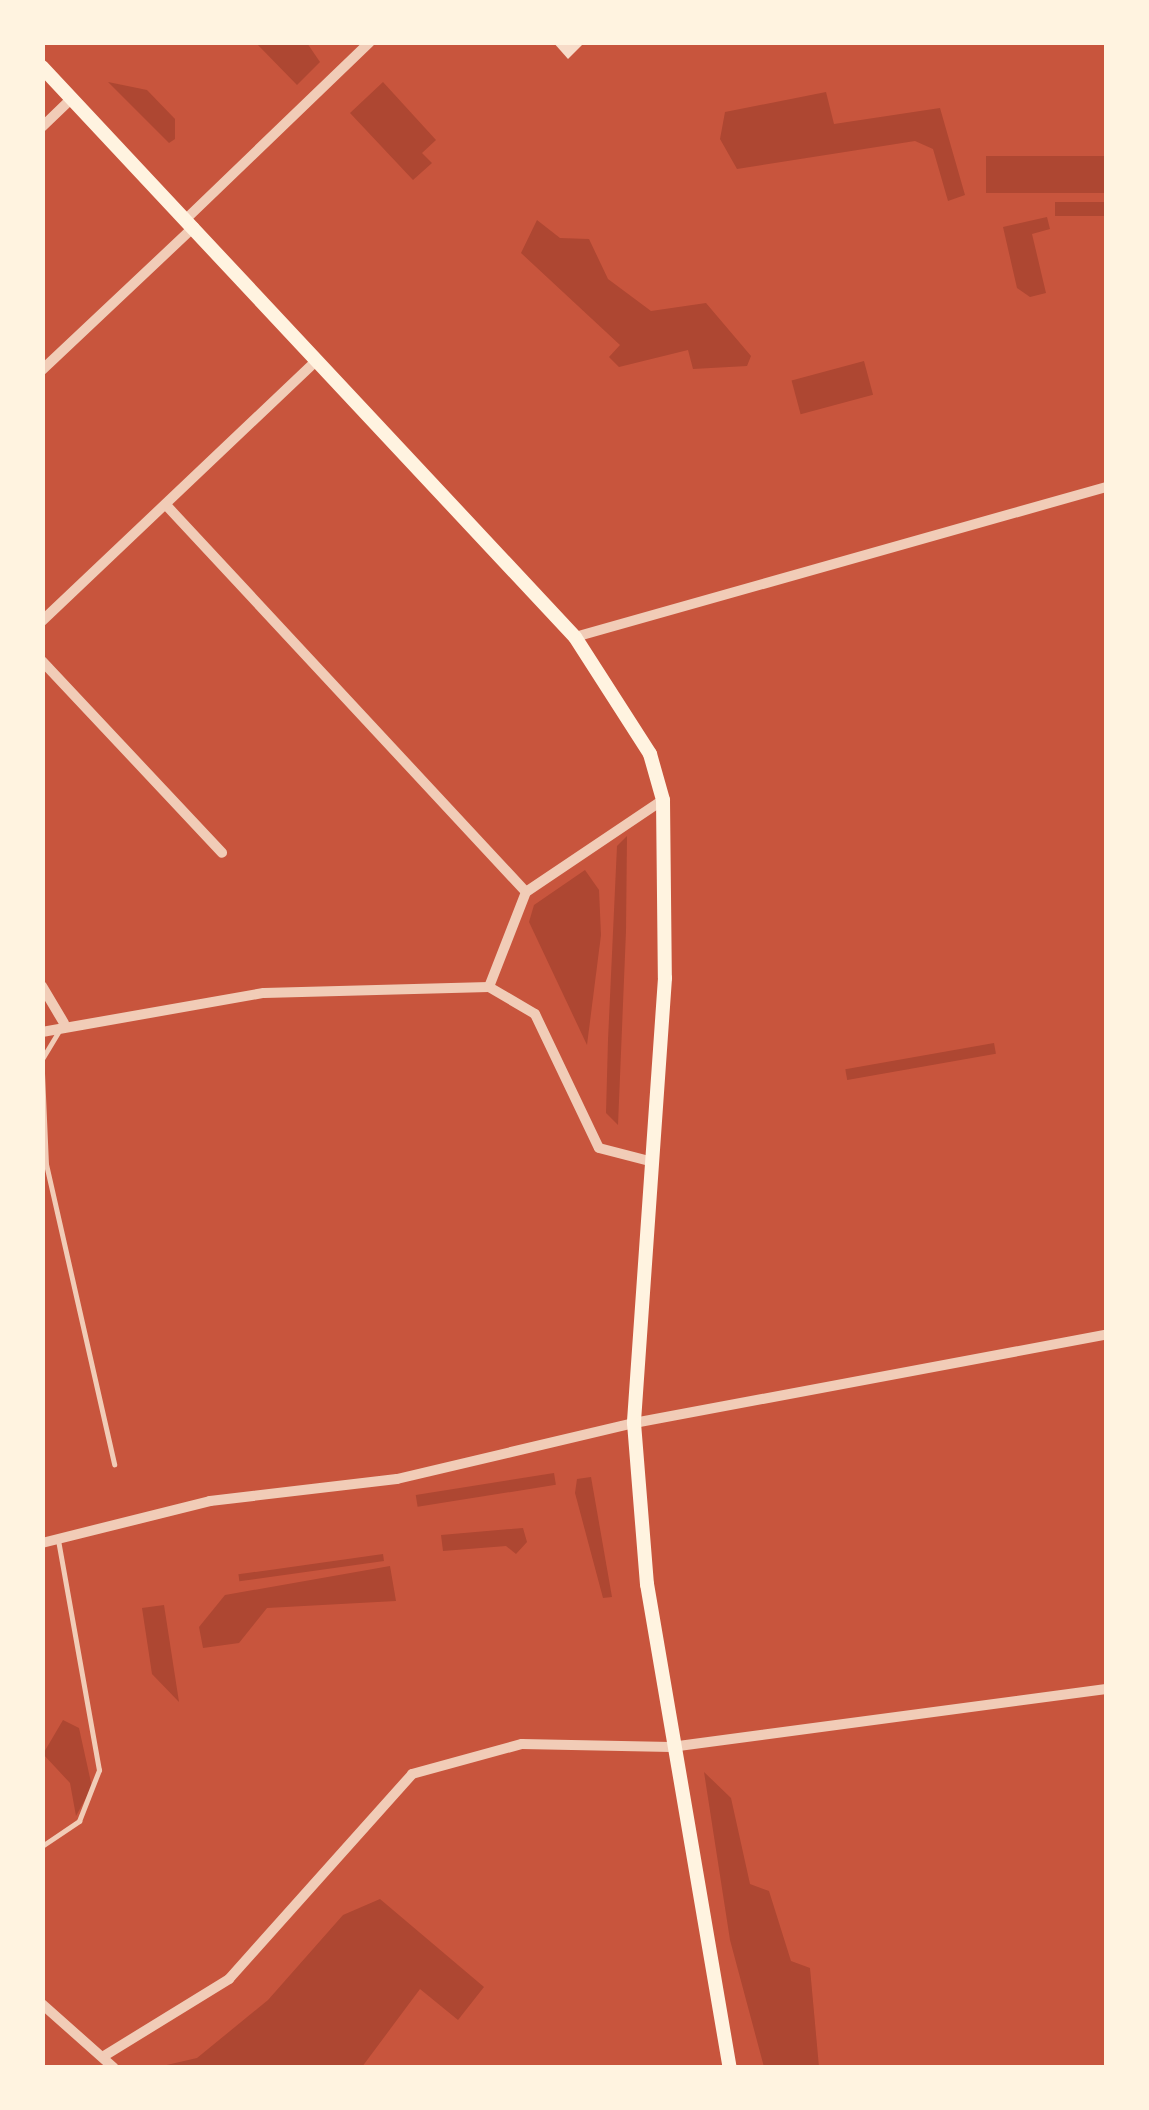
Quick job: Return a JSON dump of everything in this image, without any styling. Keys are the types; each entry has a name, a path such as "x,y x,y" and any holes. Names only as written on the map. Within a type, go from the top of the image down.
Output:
{"main road":[{"path":"42,66 575,636 626,704 663,800 653,1162 634,1423 672,1748 730,2068"}],"street":[{"path":"42,370 370,42"},
{"path":"42,127 72,98"},
{"path":"42,622 317,360"},
{"path":"575,636 1106,487"},
{"path":"167,506 526,892"},
{"path":"42,660 222,853"},
{"path":"489,986 526,892 663,800"},
{"path":"42,986 64,1023"},
{"path":"42,1032 64,1023 264,993 489,986 535,1014 599,1148 653,1162"},
{"path":"42,1543 210,1500 397,1478 634,1423 1106,1335"},
{"path":"104,2056 230,1978 412,1774 522,1744 672,1748 1106,1689"},
{"path":"42,2004 114,2068"}],"lane":[{"path":"42,1059 64,1023"},
{"path":"42,1074 46,1164 114,1464"},
{"path":"42,1846 79,1821 99,1770 58,1539"}],"shaded area":[{"path":"256,43 307,43 320,62 297,85"},
{"path":"108,82 147,90 175,119 175,139 169,143"},
{"path":"383,82 436,140 422,153 432,163 413,180 350,113"},
{"path":"826,92 834,124 940,108 965,195 948,201 933,149 915,141 737,169 720,139 725,112"},
{"path":"986,156 1106,156 1106,193 986,193"},
{"path":"1055,202 1106,202 1106,216 1055,216"},
{"path":"1047,217 1050,229 1032,234 1046,293 1030,297 1017,288 1003,227"},
{"path":"537,220 560,238 589,239 608,279 651,311 706,303 751,356 747,366 693,369 688,350 619,367 609,357 620,345 521,253"},
{"path":"864,361 873,395 801,414 792,380"},
{"path":"627,836 618,1125 606,1113 608,1040 617,846"},
{"path":"585,870 599,890 601,935 587,1045 529,922 534,905"},
{"path":"994,1043 996,1054 847,1080 845,1069"},
{"path":"554,1473 556,1485 418,1507 416,1495"},
{"path":"591,1477 612,1597 603,1598 575,1493 577,1479"},
{"path":"523,1528 527,1542 516,1554 506,1546 443,1551 441,1535"},
{"path":"383,1554 384,1561 239,1581 238,1574"},
{"path":"390,1566 396,1601 267,1608 239,1643 203,1648 199,1627 225,1595"},
{"path":"164,1605 179,1702 152,1674 142,1608"},
{"path":"63,1720 79,1728 92,1787 76,1816 70,1783 43,1754"},
{"path":"704,1772 731,1798 750,1884 769,1891 791,1961 810,1968 819,2067 764,2067 730,1940"},
{"path":"380,1899 484,1987 458,2020 420,1989 362,2067 158,2067 197,2058 268,2000 343,1915"}],"building":[{"path":"553,42 585,42 568,59"}]}
